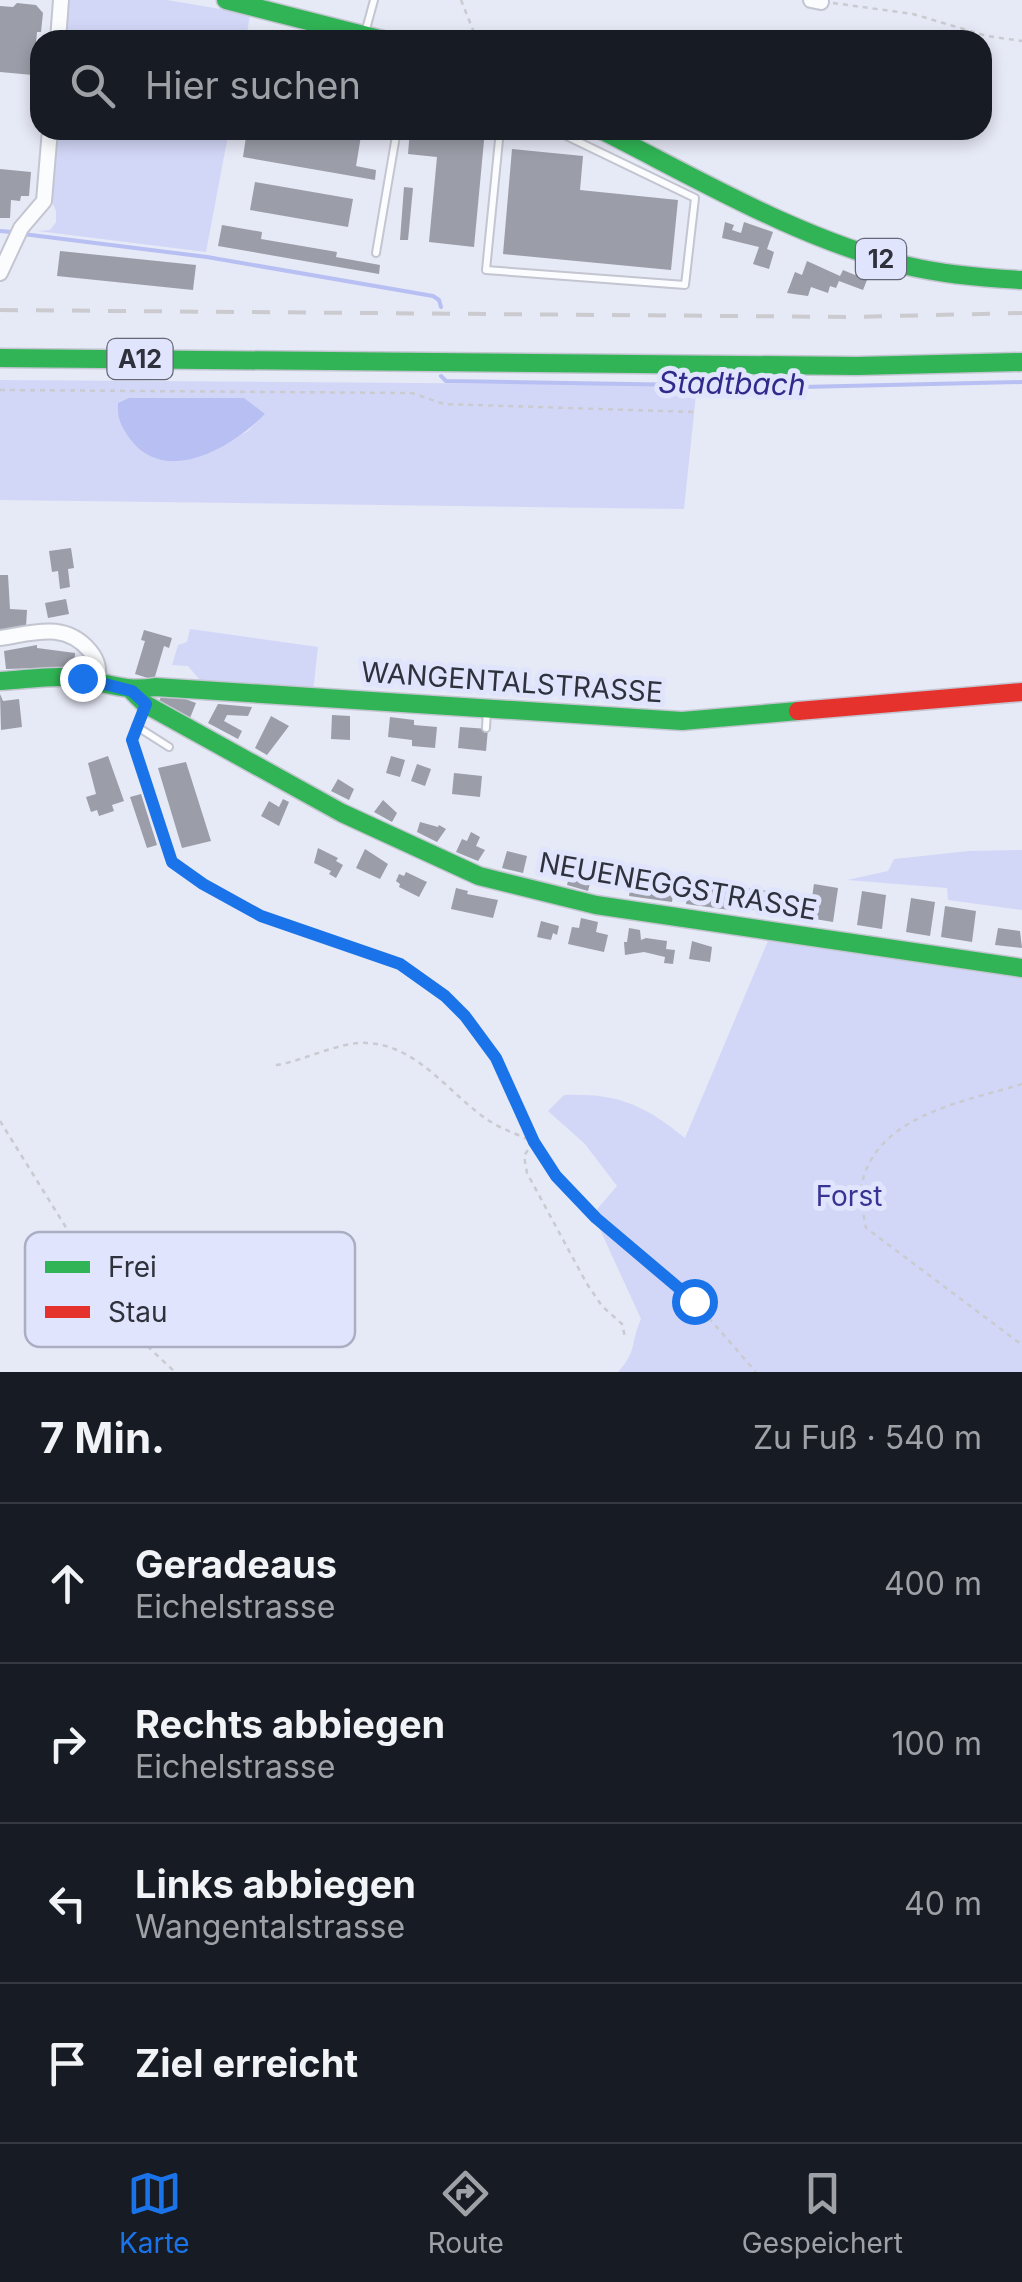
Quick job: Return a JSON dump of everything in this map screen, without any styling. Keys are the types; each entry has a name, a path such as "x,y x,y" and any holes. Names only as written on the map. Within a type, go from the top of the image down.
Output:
{"main road":[{"path":"226,0 346,30"},
{"name":"12","path":"620,140 749,206 847,248 950,275 1022,280"},
{"name":"A12","path":"0,342 858,350 1022,346"},
{"name":"A12","path":"0,358 857,366 1022,362"},
{"name":"WANGENTALSTRASSE","path":"0,680 50,677 98,681 132,691 155,687 486,718 711,720 1022,692"},
{"name":"NEUENEGGSTRASSE","path":"132,691 146,704 299,790 428,855 479,876 596,904 1022,968"}],"street":[{"path":"59,30 61,0"},
{"path":"1,270 21,228 44,201 49,140"},
{"path":"0,638 49,630 69,633 80,640 98,663 98,681"}],"lane":[{"path":"374,0 374,30"},
{"path":"376,253 395,140"},
{"path":"499,140 486,270 684,285 695,198 575,140"},
{"path":"136,726 169,747"}],"path":[{"path":"462,0 473,30"},
{"path":"816,1 913,14 967,30"},
{"path":"992,37 1022,41"},
{"path":"0,390 412,392 444,404 693,412"},
{"path":"136,726 134,752 172,862 203,884 276,923 375,953 419,975 445,996 482,1036 510,1085 534,1142 575,1198 694,1301 756,1372"},
{"path":"276,1065 354,1044 380,1045 429,1070 490,1122 534,1142"},
{"path":"1022,1084 910,1121 875,1149 861,1190 866,1228 1022,1346"},
{"path":"0,1121 69,1232"},
{"path":"534,1142 524,1156 527,1173 587,1284 602,1306 622,1324 625,1337"},
{"path":"149,1347 176,1372"}],"green space":[{"path":"69,0 167,0 250,14 248,30 64,30"},
{"path":"54,140 227,140 206,252 38,231 50,230 56,222 51,199"},
{"path":"0,380 697,385 684,509 0,500","holes":["129,398 265,414 248,431 210,453"]},
{"path":"190,629 318,647 313,692 204,685 188,666 172,665 178,645 187,642"},
{"path":"1022,850 1022,910 948,900 947,888 847,880 888,871 894,859"},
{"name":"Forst","path":"770,936 1022,974 1022,1372 618,1372 631,1352 641,1319 593,1214 617,1186 585,1144 548,1111 564,1095 600,1096 643,1109 685,1138"}],"shaded area":[{"path":"129,398 244,398 265,414 218,449 180,461 162,460 145,453 122,426 118,403"}],"building":[{"path":"17,3 36,5 43,13 41,30 30,30 30,75 0,72 0,6 13,7"},
{"path":"246,140 360,140 356,166 376,170 375,180 243,157"},
{"path":"409,140 484,140 474,247 429,242 437,157 408,154"},
{"path":"512,149 583,156 580,190 678,200 671,270 503,254"},
{"path":"0,169 31,172 29,196 11,200 10,218 0,218"},
{"path":"255,182 353,199 348,227 250,210"},
{"path":"404,187 413,188 408,240 400,240"},
{"path":"725,222 741,233 744,222 773,232 767,249 774,252 769,269 753,264 759,247 722,238"},
{"path":"222,225 262,232 261,239 337,252 336,257 380,265 379,274 218,246"},
{"path":"60,251 196,265 193,290 57,276"},
{"path":"807,261 840,276 843,270 867,280 863,290 839,281 836,288 830,286 828,293 811,287 808,296 787,293 795,272 802,275"},
{"path":"71,548 74,568 68,569 70,587 60,589 58,571 52,572 49,551"},
{"path":"0,575 8,575 10,609 27,610 26,627 0,631"},
{"path":"66,599 69,614 48,618 45,603"},
{"path":"144,630 172,638 169,648 164,646 154,680 135,674 145,641 141,640"},
{"path":"37,645 75,653 74,667 6,669 4,651"},
{"path":"164,691 196,703 190,718 158,703"},
{"path":"0,694 3,701 19,699 22,727 1,730"},
{"path":"218,704 252,707 248,716 227,715 224,721 242,731 238,739 208,723"},
{"path":"332,715 350,716 350,740 331,739"},
{"path":"271,716 289,726 267,755 255,748"},
{"path":"390,717 437,727 435,748 412,746 412,740 388,737"},
{"path":"460,727 488,729 486,751 458,748"},
{"path":"108,756 124,801 112,805 114,811 99,816 97,810 91,812 86,797 96,794 88,763"},
{"path":"391,756 405,760 400,777 386,773"},
{"path":"186,762 211,841 182,848 158,768"},
{"path":"417,764 431,769 425,786 411,781"},
{"path":"454,773 482,776 480,797 452,794"},
{"path":"338,779 354,789 349,800 331,791"},
{"path":"141,794 157,845 147,848 130,797"},
{"path":"283,799 289,802 279,826 261,816 269,801 279,807"},
{"path":"383,800 397,813 392,822 374,812"},
{"path":"420,822 446,829 437,842 417,832"},
{"path":"471,832 480,837 476,846 485,850 478,861 456,852"},
{"path":"318,848 343,865 336,878 314,863"},
{"path":"365,849 388,864 380,879 356,868"},
{"path":"507,851 527,856 523,873 502,868"},
{"path":"406,872 427,882 419,897 399,887 399,874 404,876"},
{"path":"570,873 591,879 588,891 567,885"},
{"path":"632,874 675,880 672,902 629,896"},
{"path":"689,882 733,889 730,910 686,904"},
{"path":"814,884 838,888 833,922 809,918"},
{"path":"456,888 498,900 493,918 451,909"},
{"path":"747,888 791,894 788,915 744,908"},
{"path":"862,891 886,895 882,929 857,925"},
{"path":"911,898 935,902 930,936 906,932"},
{"path":"945,906 976,911 972,942 941,937"},
{"path":"581,918 598,922 596,932 608,935 604,952 568,944 572,927 579,928"},
{"path":"541,921 559,926 551,940 537,937"},
{"path":"629,928 640,930 641,940 667,941 666,949 675,950 673,964 664,963 665,957 644,952 625,955"},
{"path":"998,928 1020,931 1022,948 995,945"},
{"path":"692,941 712,947 710,962 689,959"}],"waterway":[{"name":"Stadtbach","path":"0,231 12,232"},
{"name":"Stadtbach","path":"23,234 207,257 433,296 441,307"},
{"name":"Stadtbach","path":"441,376 446,381 802,387 1022,382"}],"railway":[{"path":"0,310 852,317 1022,313"}],"traffic: fast":[{"path":"226,0 344,30"},
{"path":"620,140 751,207 868,254 922,269 1022,280"},
{"path":"0,358 857,366 1022,362"},
{"path":"0,681 66,677 132,688 682,721 798,711"},
{"path":"132,691 145,704 342,813 479,876 596,905 1022,968"}],"traffic: jam":[{"path":"798,711 1022,692"}],"route":[{"path":"82,678 132,691 146,704 132,740 172,862 261,916 375,953 419,975 445,996 482,1036 496,1058 534,1142 556,1176 596,1218 694,1301"}]}
